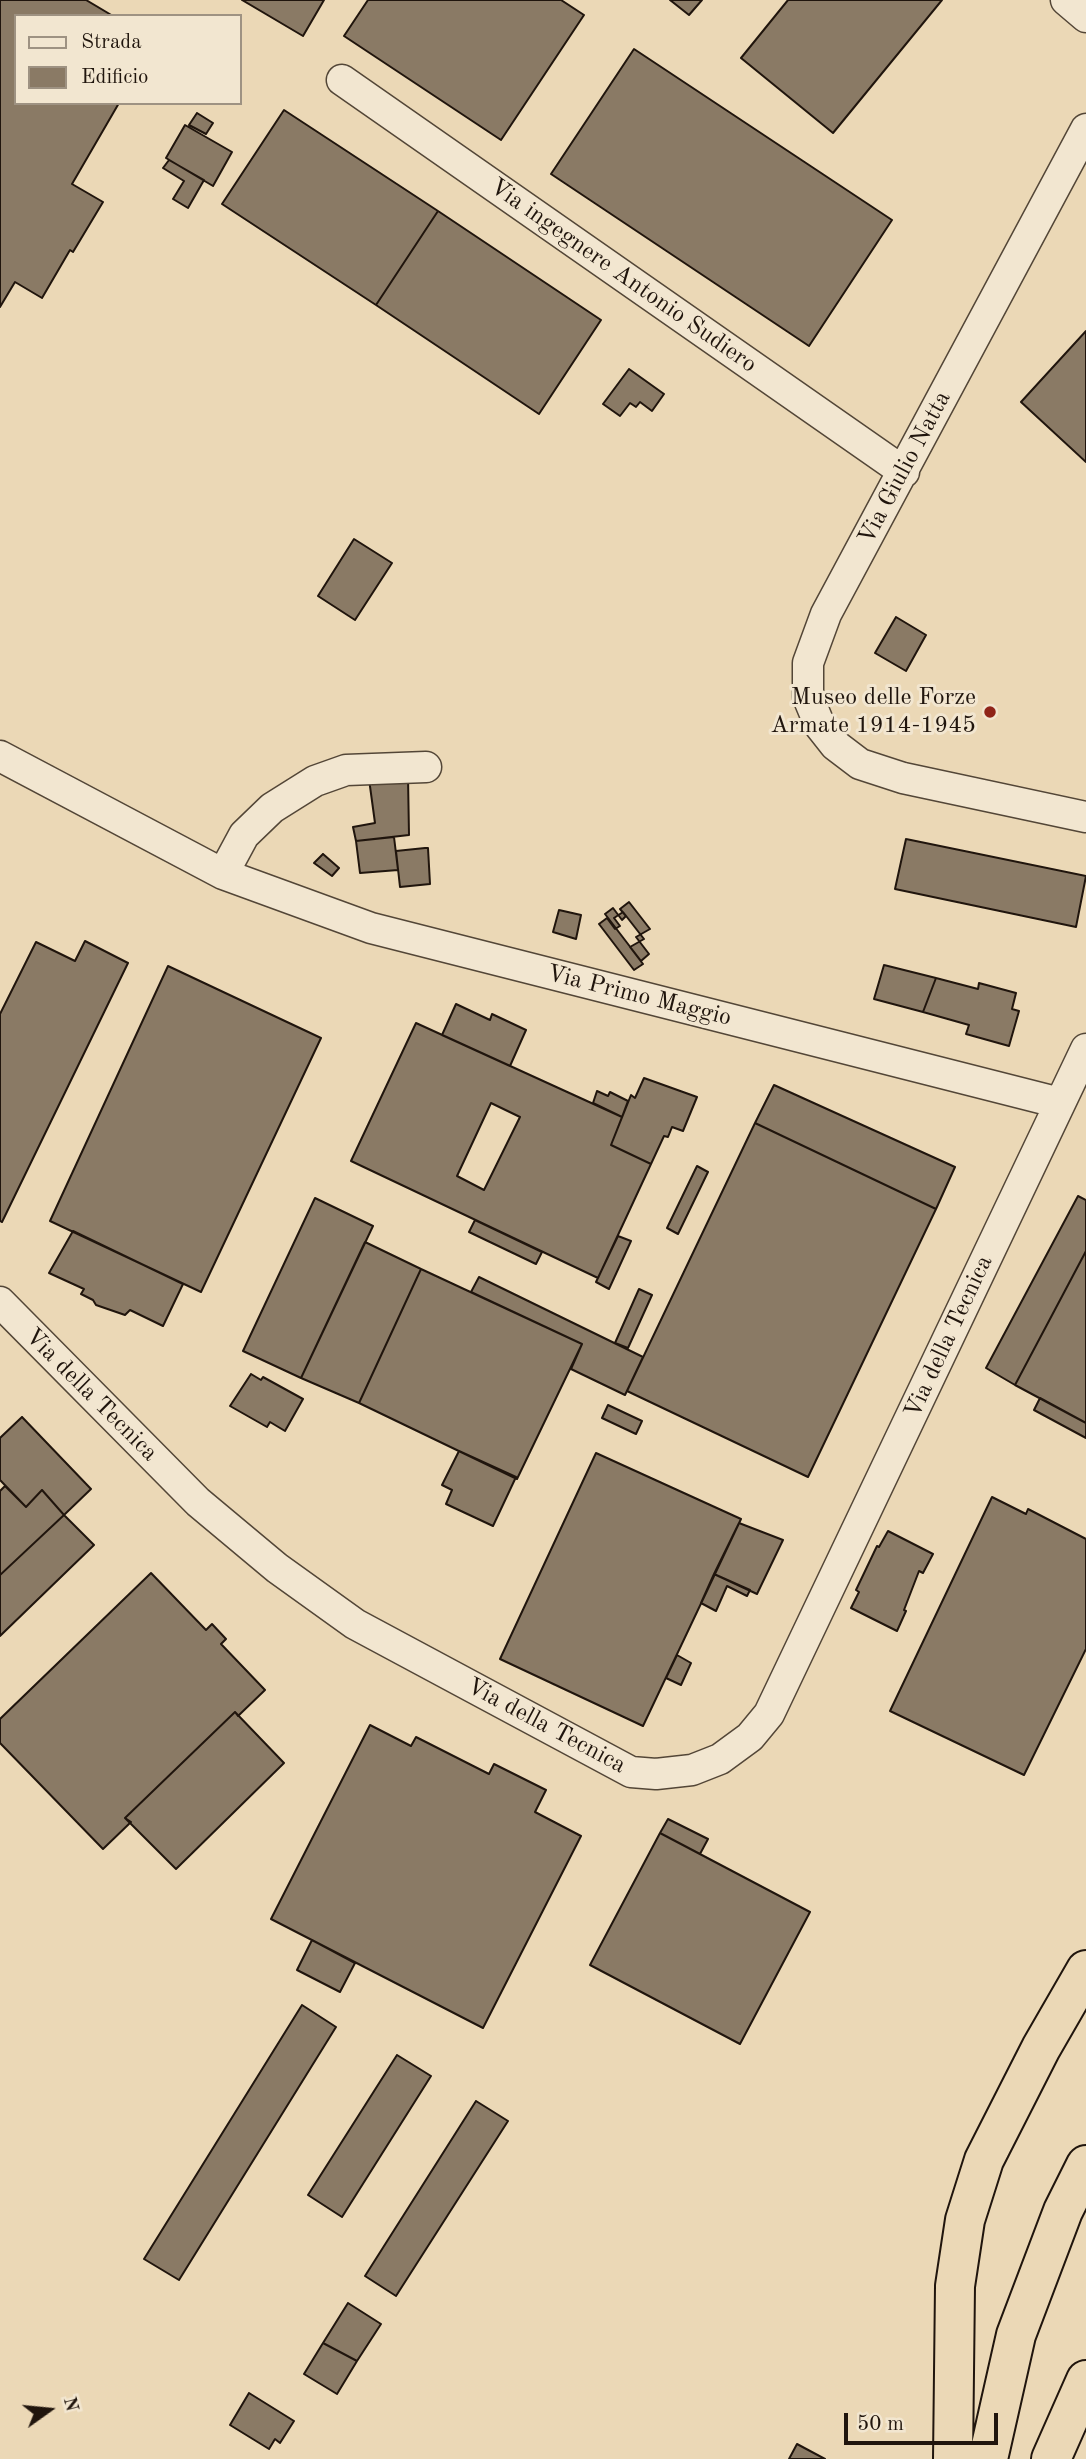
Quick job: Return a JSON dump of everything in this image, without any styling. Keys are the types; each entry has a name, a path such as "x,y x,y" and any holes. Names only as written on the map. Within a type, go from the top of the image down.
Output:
{"highway":[{"path":"953,2459 955,2286 965,2220 984,2160 1041,2048 1086,1970"},
{"path":"988,2459 1016,2335 1063,2211 1086,2165"},
{"path":"1051,2459 1086,2381"}],"street":[{"path":"1066,0 1086,17"},
{"name":"Via ingegnere Antonio Sudiero","path":"342,80 904,471"},
{"name":"Via Giulio Natta","path":"1086,130 827,614 808,663 808,697 820,726 835,745 860,764 903,778 1086,817"},
{"name":"Via Primo Maggio","path":"0,756 223,874 371,928 1060,1103"},
{"path":"223,874 244,835 272,808 315,780 346,769 426,767"},
{"name":"Via della Tecnica","path":"0,1302 198,1502 277,1568 355,1624 631,1772 656,1774 692,1770 730,1752 750,1737 769,1714 1086,1049"}],"building":[{"path":"0,0 86,0 110,14 14,14 14,105 118,105 72,184 103,202 73,252 70,250 42,298 15,282 0,307"},
{"path":"242,0 324,0 303,36"},
{"path":"368,0 561,0 584,15 501,140 344,36"},
{"path":"670,0 702,0 689,15"},
{"path":"788,0 942,0 833,133 741,58"},
{"path":"634,49 892,220 809,346 551,174"},
{"path":"284,110 438,211 376,305 222,204"},
{"path":"197,113 213,123 206,134 189,125"},
{"path":"185,125 232,152 213,186 166,158"},
{"path":"169,160 204,180 188,208 173,199 184,181 163,168"},
{"path":"438,211 601,320 539,414 376,305"},
{"path":"1086,331 1086,462 1021,402"},
{"path":"629,369 664,394 652,411 640,402 636,407 630,403 620,416 603,404"},
{"path":"354,539 392,563 355,620 318,596"},
{"path":"896,617 926,635 906,671 875,653"},
{"path":"408,776 409,835 356,841 353,827 375,823 369,779"},
{"path":"394,837 398,870 360,873 356,841"},
{"path":"906,839 1086,876 1076,927 895,889"},
{"path":"428,848 430,884 400,887 396,851"},
{"path":"323,854 339,868 332,876 314,863"},
{"path":"629,902 650,929 636,937 649,954 641,961 605,914 613,908 622,920 626,916 620,909"},
{"path":"559,910 581,915 576,939 553,932"},
{"path":"623,912 644,939 630,947 643,964 634,970 599,924 607,918 615,929 620,926 614,918"},
{"path":"85,941 128,963 2,1222 0,1014 36,942 75,961"},
{"path":"884,965 936,978 923,1012 874,999"},
{"path":"168,966 321,1038 201,1292 50,1221"},
{"path":"936,978 978,989 979,983 1016,993 1012,1009 1019,1011 1009,1046 966,1034 969,1025 923,1012"},
{"path":"456,1004 490,1020 492,1014 526,1030 510,1066 442,1035"},
{"path":"416,1023 622,1117 611,1145 651,1164 598,1278 351,1161","holes":["491,1103 520,1117 484,1190 457,1176"]},
{"path":"644,1078 697,1097 683,1131 672,1127 668,1137 664,1136 651,1164 611,1145 631,1095 635,1098"},
{"path":"774,1085 955,1167 936,1209 755,1123"},
{"path":"597,1091 608,1096 610,1092 628,1101 622,1117 593,1103"},
{"path":"755,1123 936,1209 808,1477 627,1391"},
{"path":"697,1166 708,1172 678,1234 667,1228"},
{"path":"1078,1196 1086,1200 1086,1251 1015,1385 986,1368"},
{"path":"315,1198 373,1226 301,1378 243,1351"},
{"path":"475,1220 542,1252 536,1264 469,1232"},
{"path":"73,1231 183,1284 163,1326 130,1310 125,1315 96,1305 93,1300 81,1294 84,1289 49,1273"},
{"path":"618,1236 631,1241 609,1289 596,1282"},
{"path":"365,1242 421,1269 359,1403 301,1378"},
{"path":"1086,1251 1086,1423 1015,1385"},
{"path":"421,1269 582,1344 517,1479 359,1403"},
{"path":"479,1277 643,1357 625,1395 571,1369 582,1344 471,1292"},
{"path":"639,1289 652,1295 628,1348 615,1343"},
{"path":"251,1374 261,1380 263,1377 303,1399 285,1431 270,1422 267,1427 230,1406"},
{"path":"1040,1398 1086,1423 1086,1438 1034,1410"},
{"path":"608,1405 642,1421 636,1434 602,1418"},
{"path":"22,1417 91,1489 64,1515 42,1490 26,1507 0,1480 0,1438"},
{"path":"459,1451 516,1477 493,1526 446,1504 452,1490 442,1485"},
{"path":"596,1453 741,1519 643,1726 500,1659"},
{"path":"5,1486 26,1507 42,1490 64,1515 0,1575 0,1491"},
{"path":"992,1497 1026,1514 1028,1509 1086,1539 1086,1649 1024,1775 890,1711"},
{"path":"64,1515 94,1545 0,1636 0,1575"},
{"path":"739,1523 783,1540 757,1594 714,1574"},
{"path":"888,1531 933,1554 923,1573 919,1571 897,1631 851,1608 859,1592 856,1590 877,1546 879,1547"},
{"path":"151,1573 206,1630 212,1624 226,1639 221,1644 265,1690 238,1716 235,1712 125,1818 131,1822 103,1849 0,1743 0,1719"},
{"path":"714,1574 750,1590 747,1596 727,1586 716,1611 701,1603"},
{"path":"677,1655 691,1663 681,1685 666,1678"},
{"path":"235,1712 284,1763 176,1869 125,1818"},
{"path":"370,1725 411,1746 416,1737 489,1774 494,1764 546,1790 535,1812 581,1836 483,2028 271,1919"},
{"path":"668,1819 708,1839 700,1854 660,1833"},
{"path":"660,1833 810,1912 740,2044 590,1965"},
{"path":"312,1940 355,1963 340,1992 297,1970"},
{"path":"302,2005 336,2027 179,2280 144,2259"},
{"path":"397,2055 431,2076 342,2217 308,2195"},
{"path":"476,2101 508,2121 396,2296 365,2276"},
{"path":"348,2303 381,2324 357,2361 323,2343"},
{"path":"323,2343 357,2361 337,2394 304,2374"},
{"path":"249,2393 294,2421 280,2443 275,2439 269,2449 230,2425"},
{"path":"797,2444 825,2459 789,2459"}],"place":[{"name":"Museo delle Forze Armate 1914-1945","path":"990,712"}]}
